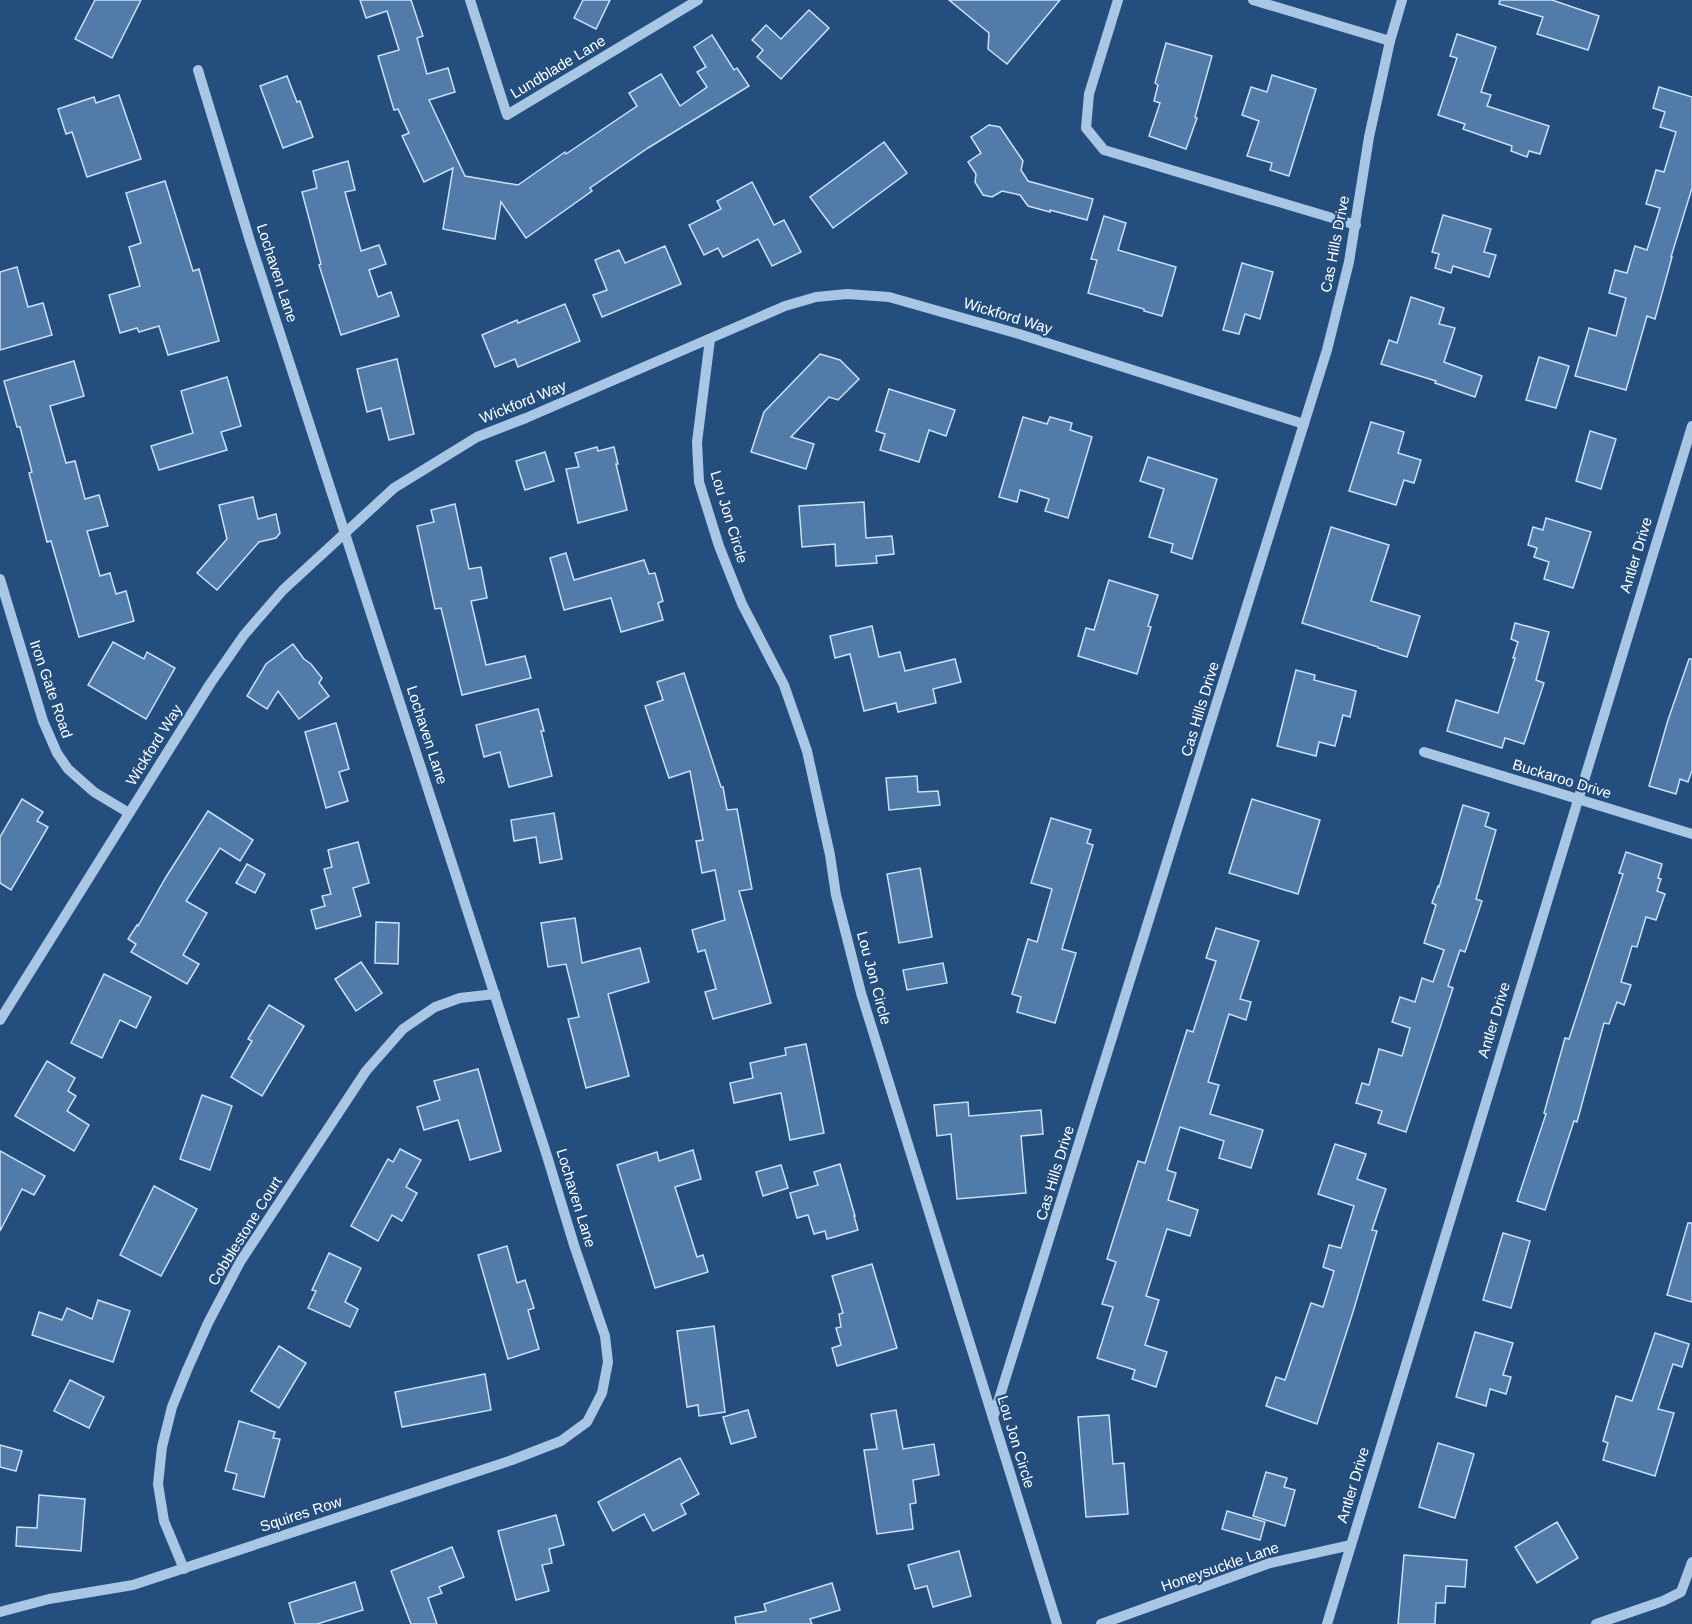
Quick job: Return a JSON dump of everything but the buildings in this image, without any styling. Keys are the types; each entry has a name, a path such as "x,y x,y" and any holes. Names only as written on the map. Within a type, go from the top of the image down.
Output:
{"street":[{"name":"Lundblade Lane","path":"470,0 507,116 698,0"},
{"path":"1118,0 1089,94 1086,128 1104,150 1356,225"},
{"path":"1253,0 1390,41"},
{"name":"Cas Hills Drive","path":"993,1418 1327,350 1349,262 1369,137 1390,41 1402,0"},
{"name":"Lochaven Lane","path":"198,70 250,241 605,1336 608,1362 602,1393 594,1409"},
{"name":"Wickford Way","path":"0,1020 210,684 244,635 283,591 394,488 477,437 785,306 816,297 847,294 889,297 1030,338 1304,424"},
{"name":"Lou Jon Circle","path":"710,339 697,442 699,482 734,585 784,685 807,752 837,895 861,993 1057,1624"},
{"name":"Antler Drive","path":"1328,1622 1692,426"},
{"name":"Iron Gate Road","path":"0,579 43,721 57,753 68,769 94,792 129,813"},
{"name":"Buckaroo Drive","path":"1424,752 1692,834"},
{"name":"Cobblestone Court","path":"184,1569 164,1521 158,1484 162,1448 172,1407 187,1370 208,1323 240,1262 366,1071 403,1029 435,1007 460,998 495,994"},
{"name":"Squires Row","path":"0,1612 49,1599 133,1585 512,1460 561,1441 587,1422 594,1409"},
{"name":"Honeysuckle Lane","path":"1101,1624 1270,1563 1351,1545"},
{"path":"1596,1624 1663,1601 1681,1592 1692,1562"}]}
